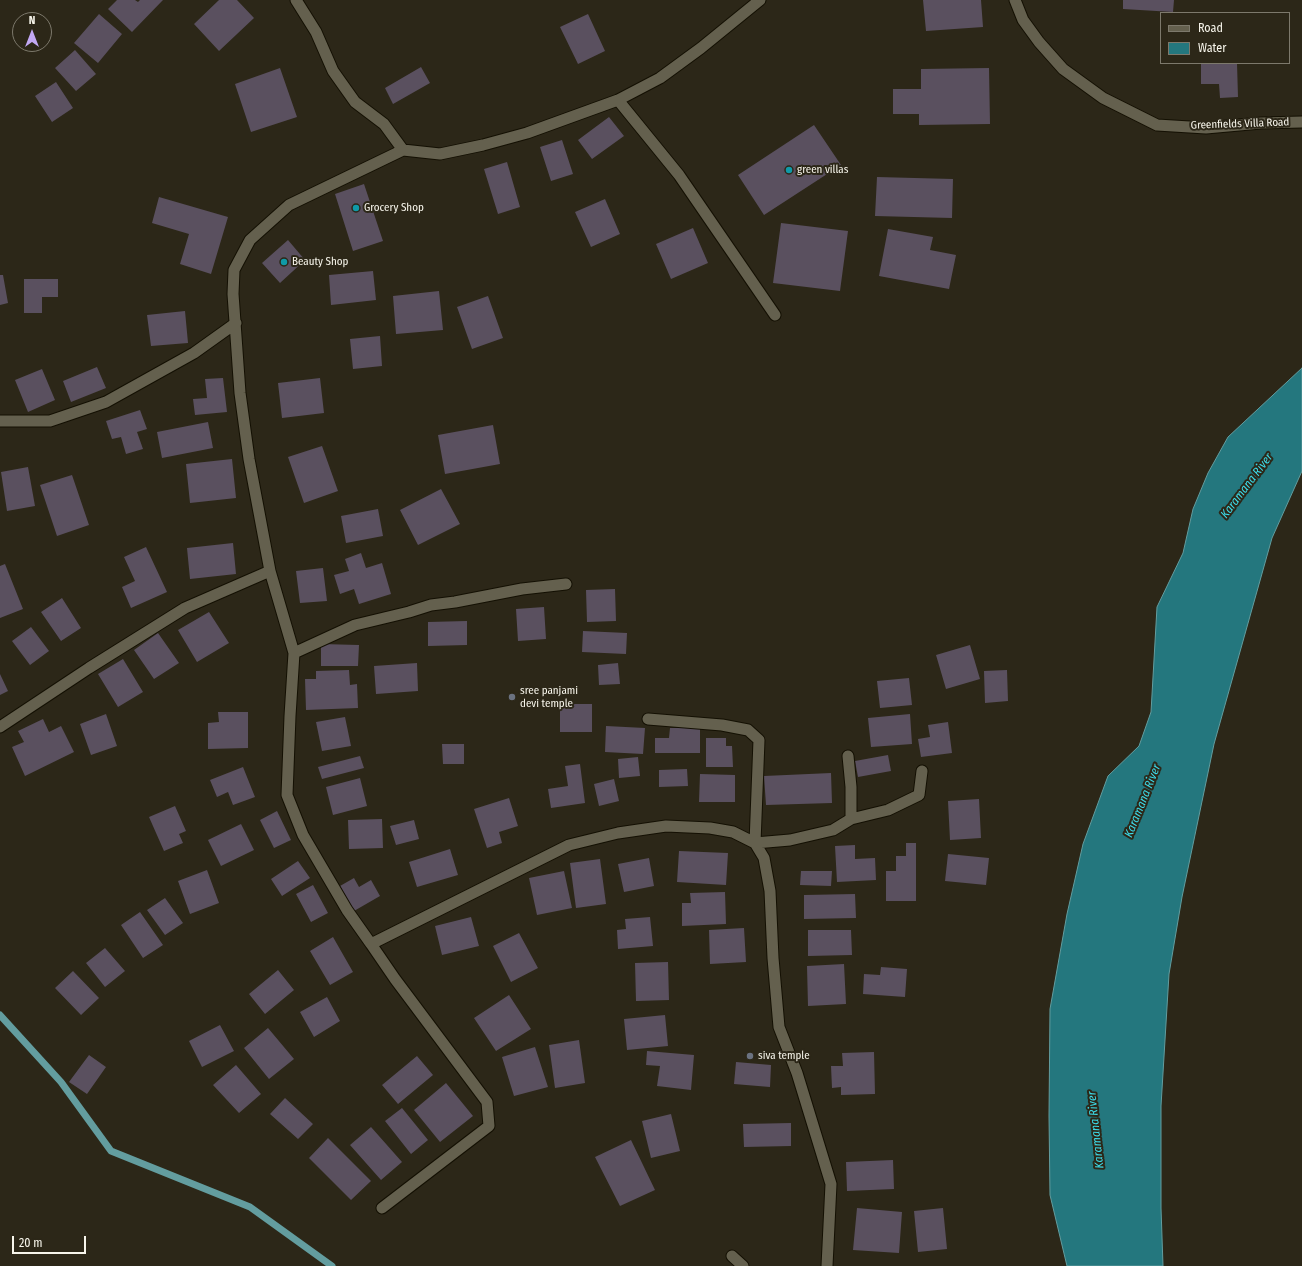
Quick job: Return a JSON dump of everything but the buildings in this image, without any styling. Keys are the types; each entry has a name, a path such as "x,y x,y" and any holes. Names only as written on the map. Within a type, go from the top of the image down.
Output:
{"street":[{"path":"296,0 316,32 333,70 355,102 384,124 403,150"},
{"path":"382,1208 489,1126 486,1102 395,979 347,910 303,835 287,795 294,653 270,571 249,459 240,393 233,294 234,270 250,240 289,205 403,150 440,154 483,145 527,133 618,100 660,78 701,48 760,0"},
{"name":"Greenfields Villa Road","path":"1015,0 1023,20 1039,42 1063,69 1103,98 1157,125 1206,128 1261,123 1302,122"},
{"path":"618,100 679,175 775,315"},
{"path":"0,421 50,421 106,402 194,352 236,323"},
{"path":"0,727 89,668 185,608 270,571"},
{"path":"294,653 355,625 431,605 455,602 522,589 566,584"},
{"path":"648,719 728,726 748,730 759,740 755,843 764,858 770,891 773,958 779,1027 798,1073 830,1184 827,1266"},
{"path":"848,756 850,819"},
{"path":"371,944 569,845 618,833 666,826 710,828 733,832 755,843 790,840 832,830 850,819 888,810 920,795 922,771"},
{"path":"732,1256 743,1266"}],"water":[{"name":"Karamana River","path":"1302,368 1302,471 1272,538 1214,744 1182,897 1169,974 1161,1106 1161,1208 1163,1266 1067,1266 1050,1195 1050,1009 1067,914 1083,844 1108,776 1139,746 1151,712 1157,607 1183,553 1193,509 1208,473 1228,437"}],"waterway":[{"path":"0,1015 61,1082 111,1151 250,1207 332,1266"}],"place":[{"name":"green villas","path":"789,170"},
{"name":"Grocery Shop","path":"356,208"},
{"name":"Beauty Shop","path":"284,262"},
{"name":"sree panjami devi temple","path":"512,697"},
{"name":"siva temple","path":"750,1056"}]}
